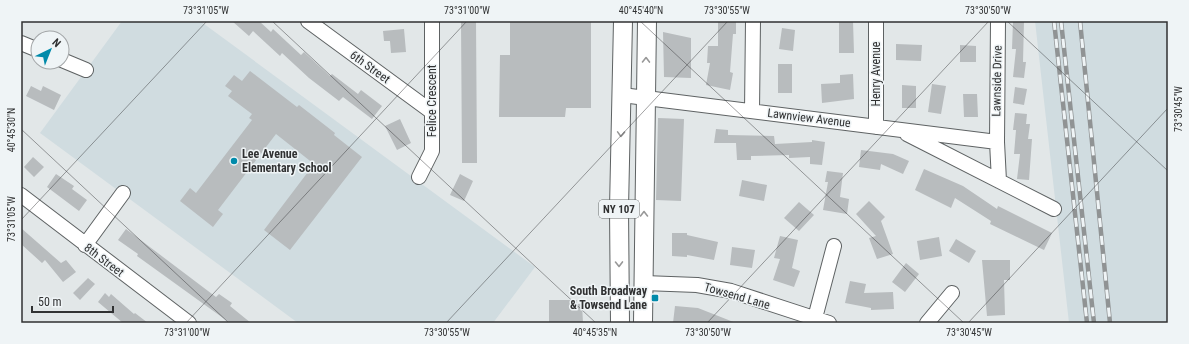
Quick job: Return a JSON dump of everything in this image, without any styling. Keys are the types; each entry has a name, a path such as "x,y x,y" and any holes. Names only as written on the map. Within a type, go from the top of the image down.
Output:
{"main road":[{"name":"NY 107","path":"620,323 619,208 623,21"},
{"name":"NY 107","path":"643,323 647,21"}],"street":[{"name":"6th Street","path":"308,21 432,112"},
{"name":"Felice Crescent","path":"419,177 432,151 432,21"},
{"path":"752,111 753,21"},
{"name":"Henry Avenue","path":"876,21 876,127"},
{"name":"Lawnside Drive","path":"996,180 998,21"},
{"path":"70,63 86,70"},
{"name":"Lawnview Avenue","path":"622,95 997,142"},
{"path":"899,130 1054,209"},
{"path":"85,245 123,193"},
{"name":"8th Street","path":"21,195 189,323"},
{"path":"815,318 834,246"},
{"name":"Towsend Lane","path":"644,283 696,285 731,291 829,323"},
{"path":"927,323 952,294"}],"shaded area":[{"name":"Lee Avenue Elementary School","path":"122,21 200,21 535,267 493,323 298,323 40,133"},
{"path":"1035,21 1168,21 1168,323 1069,323"}],"building":[{"path":"232,21 259,21 271,32 273,29 301,55 304,52 330,76 332,74 358,94 361,90 382,106 372,119 343,97 339,101 309,78 282,53 280,56 253,31 249,36"},
{"path":"461,21 476,21 477,163 462,163"},
{"path":"510,21 591,21 591,108 566,108 565,117 499,117 500,55 510,55"},
{"path":"736,21 736,34 733,34 730,72 733,73 730,90 706,85 710,63 707,63 708,46 718,46 718,22"},
{"path":"839,21 853,21 854,53 839,53"},
{"path":"1013,21 1024,21 1023,62 1026,62 1024,78 1013,77 1016,49 1012,49"},
{"path":"782,28 795,30 793,51 779,49"},
{"path":"404,29 406,52 391,53 390,41 384,41 383,31"},
{"path":"663,32 691,38 691,78 664,77"},
{"path":"896,44 922,45 921,61 896,60"},
{"path":"960,45 976,46 976,62 960,62"},
{"path":"778,64 792,64 792,93 778,93"},
{"path":"250,71 297,107 299,105 335,133 334,135 362,157 290,250 264,230 314,164 276,134 218,210 223,214 213,227 180,201 190,188 196,193 252,120 249,118 252,114 228,96 232,91 225,86 234,75 242,81"},
{"path":"853,74 854,99 822,103 821,84 840,83 840,75"},
{"path":"932,84 946,86 941,114 928,112"},
{"path":"902,85 916,86 916,108 902,108"},
{"path":"31,86 41,91 43,86 61,95 54,110 26,96"},
{"path":"1015,87 1027,89 1024,105 1013,103"},
{"path":"963,94 977,94 978,117 964,117"},
{"path":"1015,113 1027,114 1026,124 1030,124 1028,139 1032,139 1029,180 1017,179 1020,154 1014,154 1016,130 1013,130"},
{"path":"658,118 684,119 681,201 656,200"},
{"path":"400,119 411,143 397,150 385,126"},
{"path":"716,129 728,130 728,135 774,136 775,144 812,142 812,140 825,142 822,165 810,164 810,157 789,158 789,155 751,156 751,160 737,160 736,143 714,143"},
{"path":"861,150 893,154 909,161 903,174 881,164 880,170 859,167"},
{"path":"33,157 44,167 34,177 24,167"},
{"path":"924,169 963,186 997,209 998,206 1052,233 1044,250 990,224 991,221 955,198 951,208 915,190"},
{"path":"827,171 843,173 840,197 849,199 847,214 823,210 828,182 825,182"},
{"path":"56,174 74,186 72,189 87,200 79,211 47,187"},
{"path":"460,174 473,181 464,201 450,195"},
{"path":"742,180 767,185 764,201 739,196"},
{"path":"869,201 885,217 881,221 893,254 877,259 869,238 876,236 856,214"},
{"path":"799,202 814,215 799,231 784,218"},
{"path":"21,228 61,263 66,260 76,272 63,282 45,260 42,263 21,244"},
{"path":"126,229 216,297 219,294 232,303 230,306 251,323 230,323 137,256 138,254 118,240"},
{"path":"672,233 687,233 687,235 718,242 714,260 687,255 687,257 672,256"},
{"path":"780,236 798,240 792,268 800,271 794,287 773,280 780,259 774,258"},
{"path":"939,237 942,256 920,260 917,241"},
{"path":"956,239 976,251 969,263 949,251"},
{"path":"732,247 755,250 752,268 730,265"},
{"path":"982,260 1010,260 1010,280 1004,280 1005,315 987,316"},
{"path":"906,263 919,274 905,292 892,282"},
{"path":"88,278 95,284 80,300 73,293"},
{"path":"850,281 866,284 864,293 893,292 894,309 871,310 871,308 845,303"},
{"path":"105,293 109,297 111,294 134,314 135,313 148,323 123,323 98,302"},
{"path":"549,300 577,300 577,304 582,304 583,323 549,323"},
{"path":"675,306 698,308 736,323 673,323"}],"railway":[{"path":"1054,21 1087,323"},
{"path":"1061,21 1094,323"},
{"path":"1080,21 1110,323"}],"place":[{"name":"Lee Avenue Elementary School","path":"234,161"},
{"name":"South Broadway & Towsend Lane","path":"655,298"}]}
